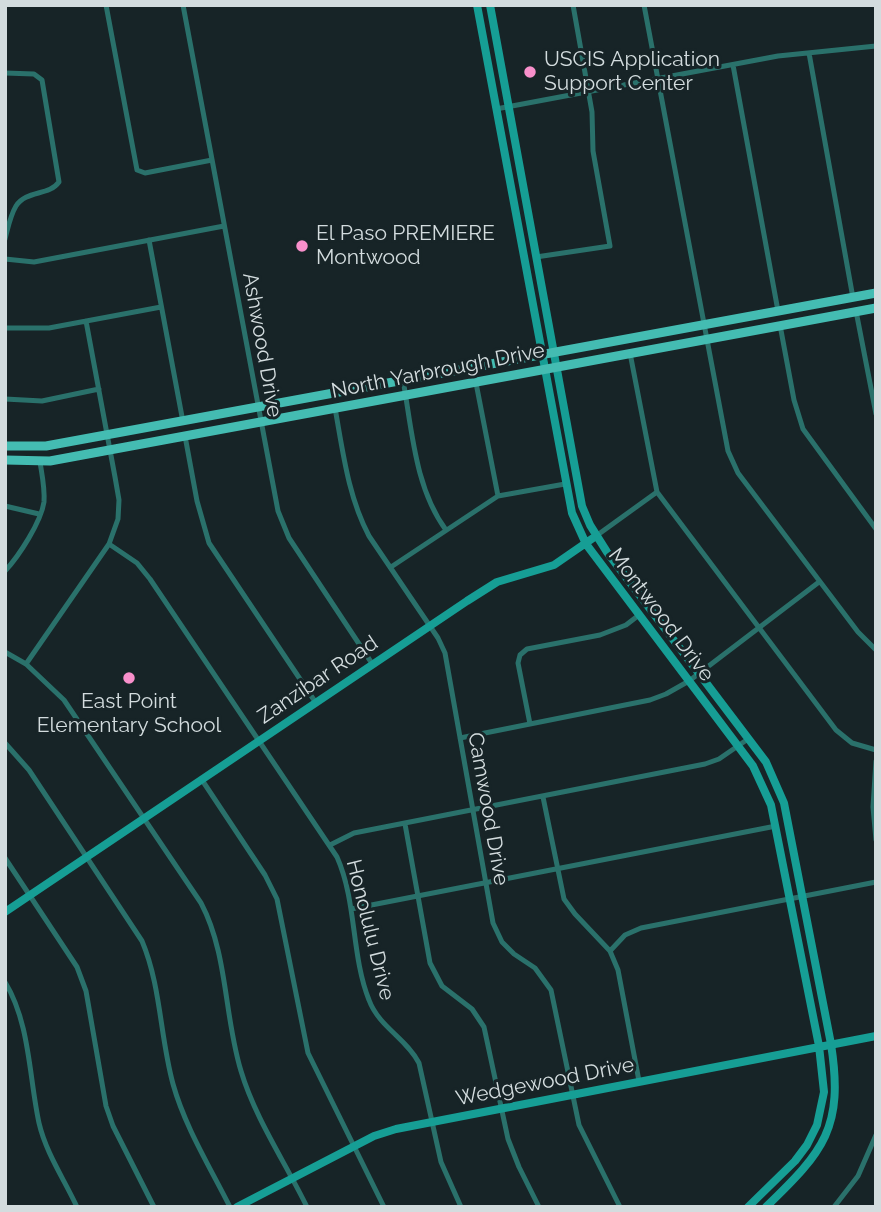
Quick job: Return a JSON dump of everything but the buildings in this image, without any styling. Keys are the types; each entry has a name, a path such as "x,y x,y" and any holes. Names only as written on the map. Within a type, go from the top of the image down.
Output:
{"main road":[{"name":"Montwood Drive","path":"477,5 572,513 586,544 753,765 771,804 819,1046 824,1093 813,1134 800,1155 748,1207"},
{"name":"Montwood Drive","path":"490,5 582,506 596,536 766,762 779,787 831,1044 835,1084 828,1130 820,1148 806,1168 766,1207"},
{"name":"North Yarbrough Drive","path":"5,446 46,446 183,422 876,293"},
{"name":"North Yarbrough Drive","path":"5,460 40,462 110,450 876,308"},
{"name":"Zanzibar Road","path":"5,912 497,582 554,565 596,536"},
{"path":"803,967 815,965"},
{"name":"Wedgewood Drive","path":"237,1207 383,1133 431,1121 876,1036"}],"street":[{"path":"106,5 137,170 145,173 212,160"},
{"name":"Ashwood Drive","path":"183,5 278,511 285,532 373,665"},
{"path":"536,257 610,246 593,151 589,91 573,5"},
{"path":"653,5 644,6 724,442 733,463 819,582 858,632 876,650"},
{"path":"496,109 733,65 876,46"},
{"path":"809,53 853,298"},
{"path":"733,65 778,311"},
{"path":"5,73 34,74 42,80 59,182 52,189 30,195 20,201 12,214 5,239"},
{"path":"5,259 34,262 224,226"},
{"path":"149,240 183,422"},
{"path":"5,328 41,329 161,307"},
{"path":"856,311 876,414"},
{"path":"26,664 109,544 118,519 119,507 110,450 86,321"},
{"path":"780,325 794,400 803,429 876,529"},
{"path":"630,353 657,492 835,730 852,743 876,750"},
{"path":"403,380 424,491 432,511 446,530"},
{"path":"476,382 498,496"},
{"path":"5,399 41,401 99,389"},
{"name":"Camwood Drive","path":"335,408 355,505 369,536 438,638 445,653 485,883 497,933 509,949 543,976 551,990 582,1132 620,1207"},
{"path":"185,436 197,501 209,542 316,703"},
{"path":"5,571 30,535 39,514 44,495 40,462"},
{"path":"391,567 498,496 565,484"},
{"name":"Zanzibar Road","path":"596,536 657,492"},
{"path":"5,506 39,514"},
{"name":"Honolulu Drive","path":"109,544 137,563 150,579 330,845 342,867 367,997 378,1018 410,1049 419,1063 441,1162 461,1207"},
{"path":"460,737 650,700 666,694 699,673 819,582"},
{"path":"530,723 518,663 524,651 600,635 626,625 639,615"},
{"path":"5,652 26,664 64,700 208,916 216,941 240,1069 249,1093 307,1207"},
{"path":"330,845 354,833 705,764 719,759 748,739"},
{"path":"5,743 29,770 142,941 150,963 174,1087 188,1125 230,1207"},
{"path":"876,761 873,807 876,840"},
{"path":"202,780 265,875 277,899 309,1053 384,1207"},
{"path":"543,797 562,894 569,907 610,951 618,970 639,1081"},
{"path":"405,824 433,970 442,986 472,1009 484,1027 512,1152 538,1207"},
{"path":"351,909 775,826"},
{"path":"5,858 81,975 106,1106 113,1126 154,1207"},
{"path":"610,951 625,935 640,928 876,882"},
{"path":"5,982 14,998 20,1018 42,1135 78,1207"},
{"path":"834,1207 858,1176 876,1135"}],"place":[{"name":"USCIS Application Support Center","path":"530,72"},
{"name":"El Paso PREMIERE Montwood","path":"302,246"},
{"name":"East Point Elementary School","path":"129,678"}]}
